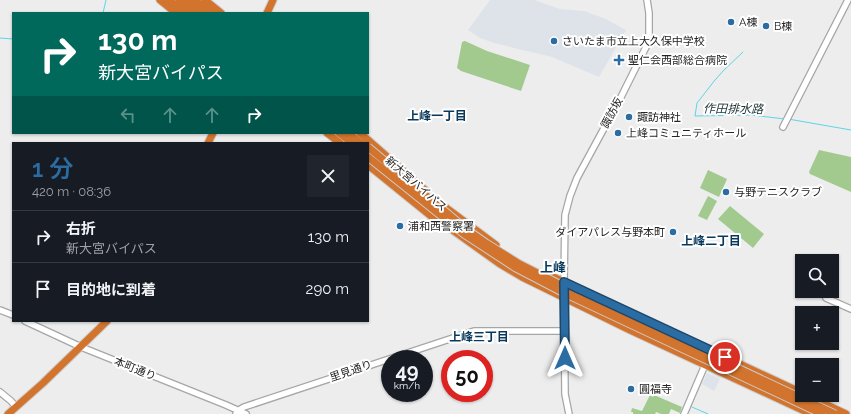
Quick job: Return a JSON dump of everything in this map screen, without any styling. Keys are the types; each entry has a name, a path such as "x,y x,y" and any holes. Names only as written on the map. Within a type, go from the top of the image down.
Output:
{"highway":[{"path":"160,0 175,12"},
{"path":"169,0 184,12"},
{"path":"178,0 193,12"},
{"path":"186,0 201,12"},
{"path":"195,0 210,12"},
{"path":"205,0 220,12"},
{"path":"267,12 272,0"},
{"path":"328,134 339,142"},
{"path":"341,134 351,142"},
{"path":"350,134 361,142"},
{"path":"356,134 367,142"},
{"path":"361,134 426,192"},
{"path":"369,144 403,176"},
{"path":"369,149 466,229 486,243 541,275 835,414"},
{"name":"新大宮バイパス","path":"369,149 495,245 518,260 795,390"},
{"path":"369,158 464,234 516,268 568,296 822,414"},
{"name":"新大宮バイパス","path":"369,158 444,224 522,278 811,414"},
{"path":"369,167 426,213 444,224"},
{"path":"8,414 106,322"},
{"path":"821,402 846,414"}],"main road":[{"name":"諏訪坂","path":"570,414 565,394 565,215 573,187 640,59 649,34 649,13 647,0"},
{"path":"783,126 848,0"},
{"path":"826,298 851,310"},
{"path":"0,310 12,316"},
{"name":"本町通り","path":"27,322 81,347 246,414"},
{"name":"里見通り","path":"238,412 474,331 565,331"},
{"path":"684,414 705,365"},
{"path":"0,392 16,407"}],"shaded area":[{"name":"さいたま市立上大久保中学校","path":"490,0 534,0 560,9 584,11 606,19 626,30 599,77 552,57 494,43 480,38 468,30"},
{"path":"707,373 720,379 714,391 702,384"}],"green space":[{"path":"465,41 487,51 530,65 521,91 461,71 457,68 462,42"},
{"path":"819,150 851,157 851,192 810,174 809,172"},
{"path":"708,170 727,179 719,197 700,188"},
{"path":"708,196 717,201 707,220 698,216"},
{"path":"730,206 764,234 753,248 718,219"},
{"path":"650,395 653,397 654,395 682,407 680,413 671,409 669,414 661,414 656,412 655,414 633,414 633,412 631,412 632,408 642,411"}],"waterway":[{"path":"103,12 106,0"},
{"path":"0,38 12,39"},
{"name":"作田排水路","path":"743,52 724,70 697,103 695,116 751,115 785,119"},
{"name":"作田排水路","path":"788,119 851,130"},
{"path":"692,407 708,414"}],"place":[{"name":"A棟","path":"731,22"},
{"name":"B棟","path":"766,26"},
{"name":"さいたま市立上大久保中学校","path":"554,41"},
{"name":"聖仁会西部総合病院","path":"619,60"},
{"name":"諏訪神社","path":"629,117"},
{"name":"上峰コミュニティホール","path":"618,133"},
{"name":"与野テニスクラブ","path":"726,192"},
{"name":"浦和西警察署","path":"400,226"},
{"name":"ダイアパレス与野本町","path":"673,232"},
{"name":"圓福寺","path":"631,389"}],"district":[{"name":"上峰一丁目","path":"437,116"},
{"name":"上峰二丁目","path":"711,241"},
{"name":"上峰","path":"553,267"},
{"name":"上峰三丁目","path":"479,337"}],"route":[{"path":"565,358 564,282 725,357"}]}
